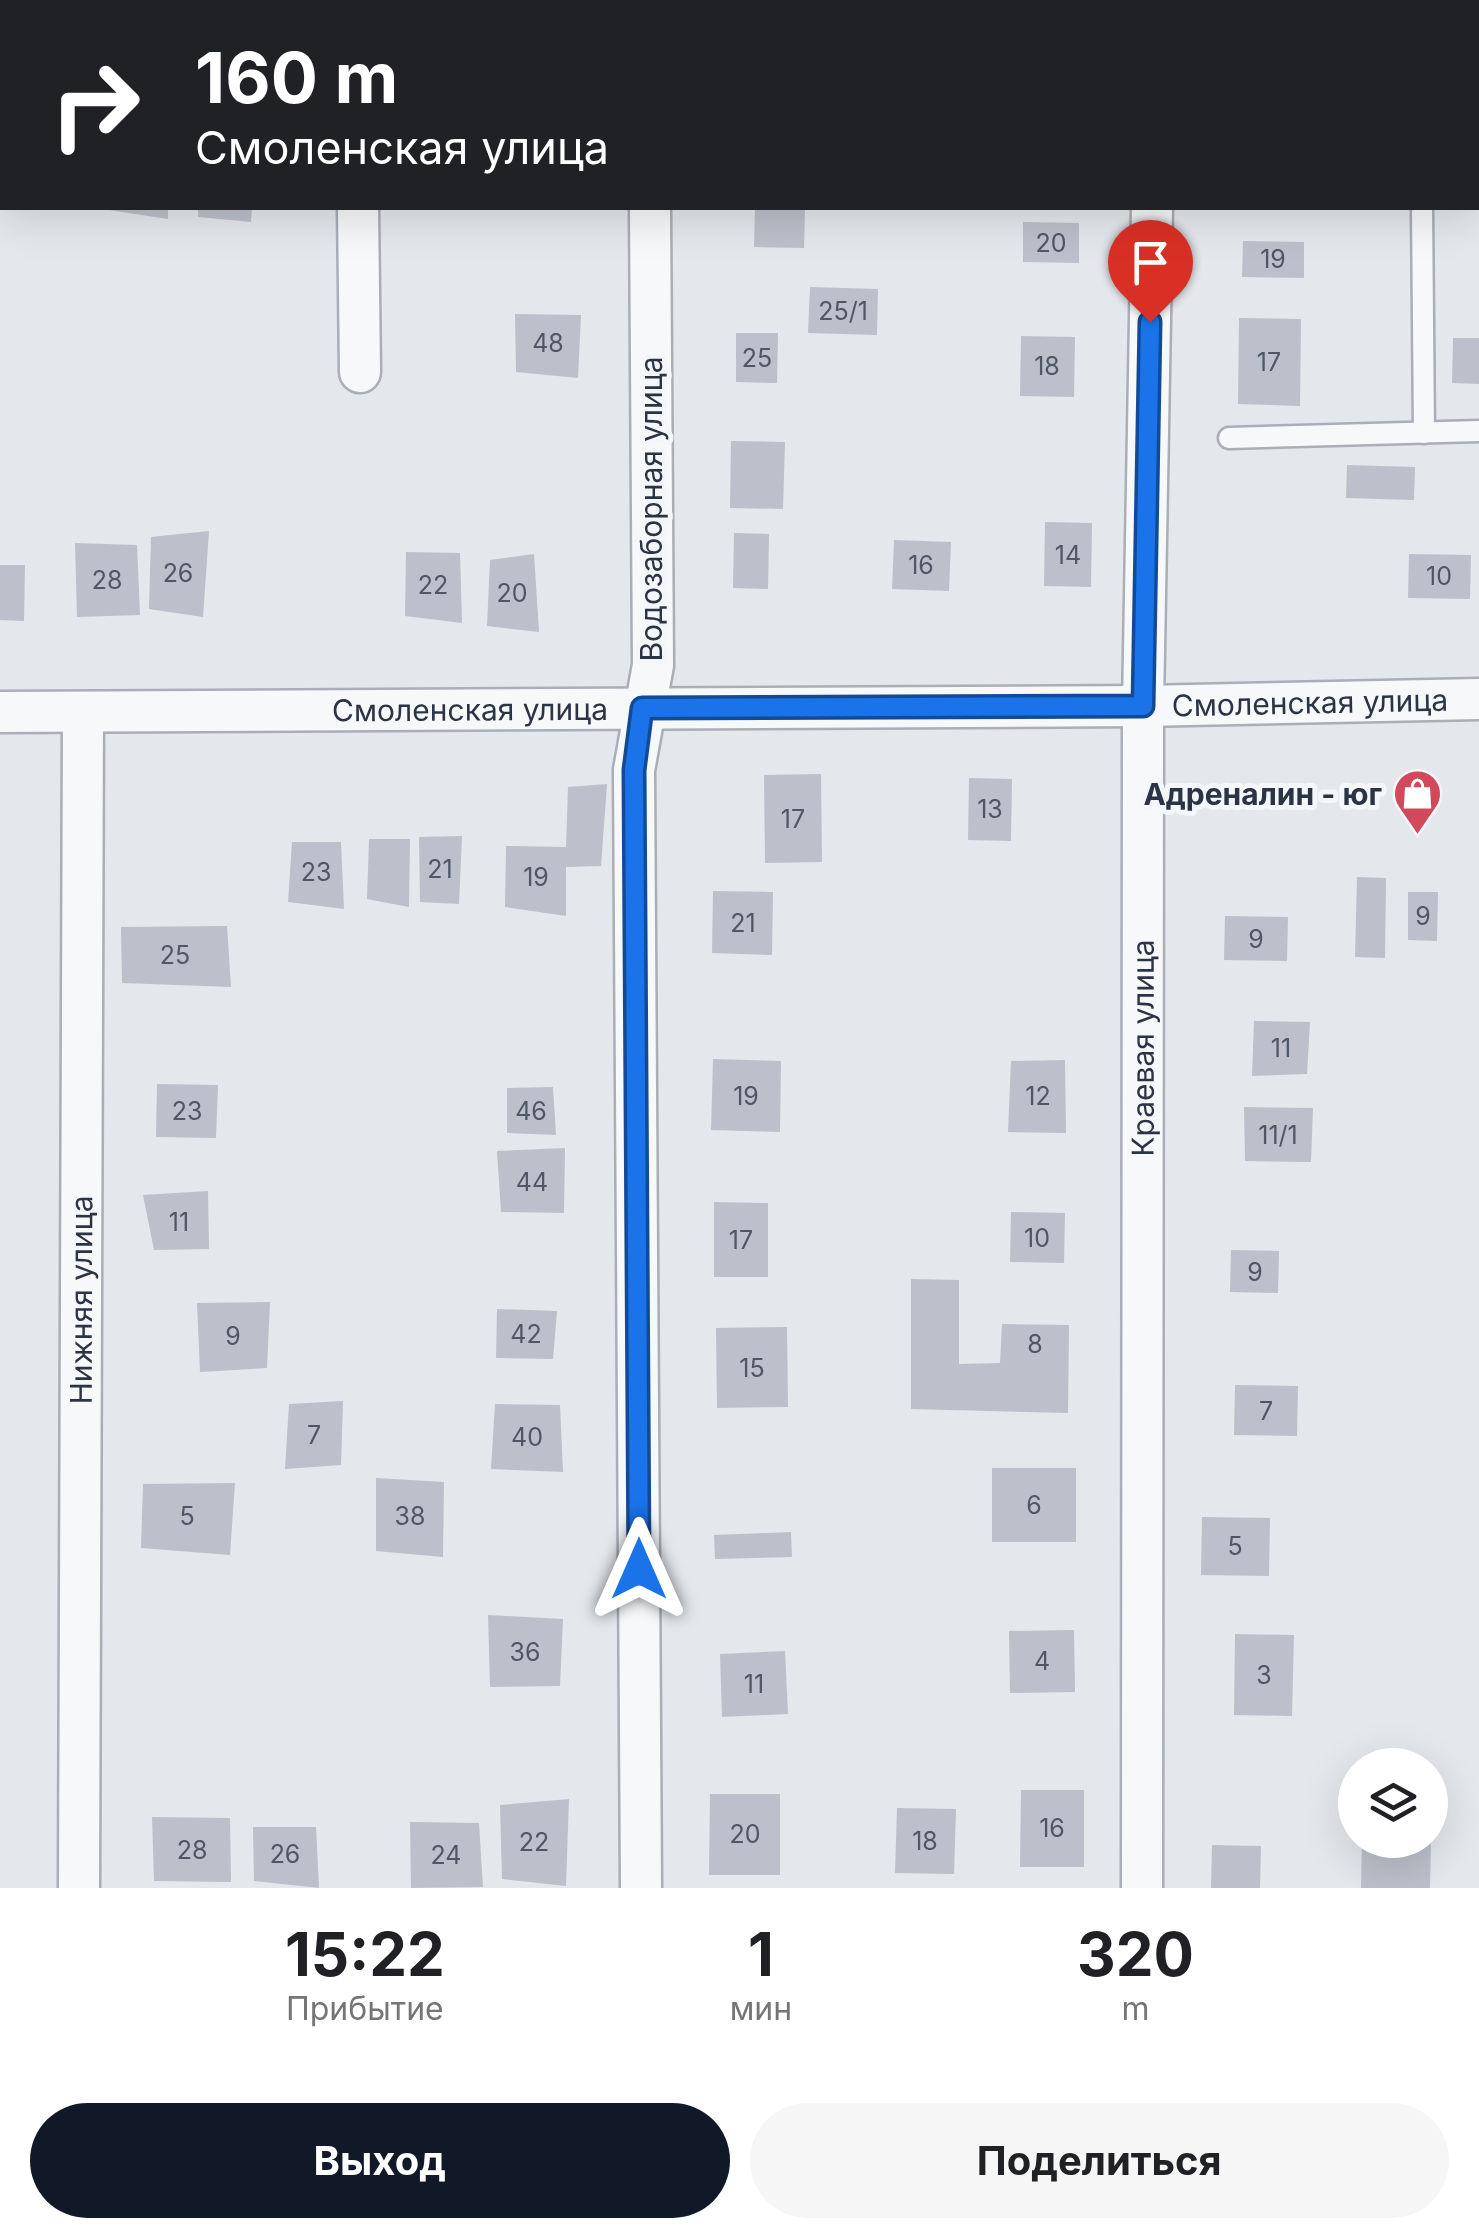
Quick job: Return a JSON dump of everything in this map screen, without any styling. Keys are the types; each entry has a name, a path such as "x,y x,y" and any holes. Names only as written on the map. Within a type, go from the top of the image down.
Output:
{"street":[{"path":"358,210 360,372"},
{"name":"Водозаборная улица","path":"641,1888 634,770 642,708 653,665 650,210"},
{"name":"Краевая улица","path":"1142,1888 1143,706 1152,210"},
{"name":"Смоленская улица","path":"0,712 1143,706 1479,699"},
{"name":"Нижняя улица","path":"78,1888 84,713"}],"lane":[{"path":"1422,210 1424,432"},
{"path":"1229,438 1479,431"}],"building":[{"path":"109,210 168,210 168,219"},
{"path":"198,210 252,210 251,222 198,217"},
{"path":"755,210 805,210 804,248 754,247"},
{"path":"1023,222 1079,223 1079,263 1023,262"},
{"path":"1243,241 1304,242 1304,278 1242,277"},
{"path":"810,287 878,289 877,335 808,333"},
{"path":"515,314 581,315 578,378 516,372"},
{"path":"1239,318 1301,319 1300,406 1238,404"},
{"path":"736,333 778,333 777,383 736,382"},
{"path":"1021,336 1075,337 1074,397 1020,396"},
{"path":"1453,338 1479,338 1479,384 1452,383"},
{"path":"731,441 785,442 783,509 730,508"},
{"path":"1347,465 1415,467 1414,500 1346,498"},
{"path":"1045,522 1092,523 1091,587 1044,586"},
{"path":"209,531 203,617 149,609 151,537"},
{"path":"734,533 769,534 768,589 733,588"},
{"path":"894,540 951,542 949,591 892,589"},
{"path":"75,543 137,545 140,615 77,617"},
{"path":"406,552 460,553 462,623 405,616"},
{"path":"534,554 539,632 487,626 490,560"},
{"path":"1409,554 1471,555 1470,599 1408,598"},
{"path":"0,565 25,565 24,621 0,620"},
{"path":"821,774 822,862 765,863 764,775"},
{"path":"969,778 1012,779 1011,841 968,840"},
{"path":"607,784 601,866 566,867 566,916 505,907 506,846 566,847 568,787"},
{"path":"462,836 459,904 420,902 419,837"},
{"path":"369,839 410,839 409,907 367,899"},
{"path":"292,842 341,842 344,909 288,902"},
{"path":"1357,877 1386,878 1385,958 1355,957"},
{"path":"713,891 773,892 772,955 712,953"},
{"path":"1408,892 1438,892 1437,941 1408,940"},
{"path":"1225,916 1288,917 1287,961 1224,960"},
{"path":"227,926 231,987 122,983 121,927"},
{"path":"1254,1021 1310,1022 1307,1074 1252,1076"},
{"path":"713,1059 781,1061 780,1132 711,1130"},
{"path":"1065,1060 1066,1133 1008,1132 1011,1061"},
{"path":"157,1084 218,1085 216,1138 156,1137"},
{"path":"553,1087 556,1135 507,1133 507,1088"},
{"path":"1244,1107 1313,1108 1311,1162 1245,1161"},
{"path":"565,1148 564,1213 501,1212 497,1151"},
{"path":"208,1191 209,1249 154,1250 143,1195"},
{"path":"714,1202 768,1203 768,1277 714,1277"},
{"path":"1011,1212 1065,1213 1064,1263 1010,1262"},
{"path":"1231,1250 1279,1251 1278,1293 1230,1292"},
{"path":"911,1279 959,1280 959,1364 1000,1363 1002,1324 1069,1325 1068,1413 911,1409"},
{"path":"270,1302 267,1368 200,1372 197,1303"},
{"path":"497,1309 557,1311 553,1359 496,1358"},
{"path":"787,1327 788,1407 717,1408 716,1328"},
{"path":"1235,1385 1298,1386 1297,1436 1234,1435"},
{"path":"343,1401 341,1465 285,1469 289,1404"},
{"path":"495,1404 560,1405 563,1472 491,1469"},
{"path":"992,1468 1076,1468 1076,1542 992,1542"},
{"path":"376,1478 444,1482 443,1557 376,1551"},
{"path":"235,1483 230,1555 141,1548 143,1484"},
{"path":"1202,1517 1270,1518 1269,1576 1201,1575"},
{"path":"791,1532 792,1557 715,1559 714,1535"},
{"path":"488,1615 563,1619 560,1686 490,1687"},
{"path":"1074,1630 1075,1692 1010,1693 1009,1631"},
{"path":"1235,1634 1294,1635 1292,1716 1234,1715"},
{"path":"785,1651 788,1714 722,1717 720,1654"},
{"path":"1021,1790 1084,1790 1084,1867 1020,1867"},
{"path":"710,1794 780,1794 780,1875 709,1875"},
{"path":"569,1799 566,1886 502,1879 500,1805"},
{"path":"897,1808 956,1809 954,1874 895,1873"},
{"path":"152,1817 230,1818 231,1882 154,1881"},
{"path":"410,1822 479,1823 483,1887 411,1888"},
{"path":"253,1827 316,1827 319,1888 254,1881"},
{"path":"1212,1845 1261,1846 1260,1888 1211,1888"},
{"path":"1362,1858 1431,1858 1430,1888 1361,1888"}],"place":[{"name":"Адреналин - юг","path":"1417,836"}],"route":[{"path":"639,1569 634,770 642,708 1143,706 1150,322"}]}
